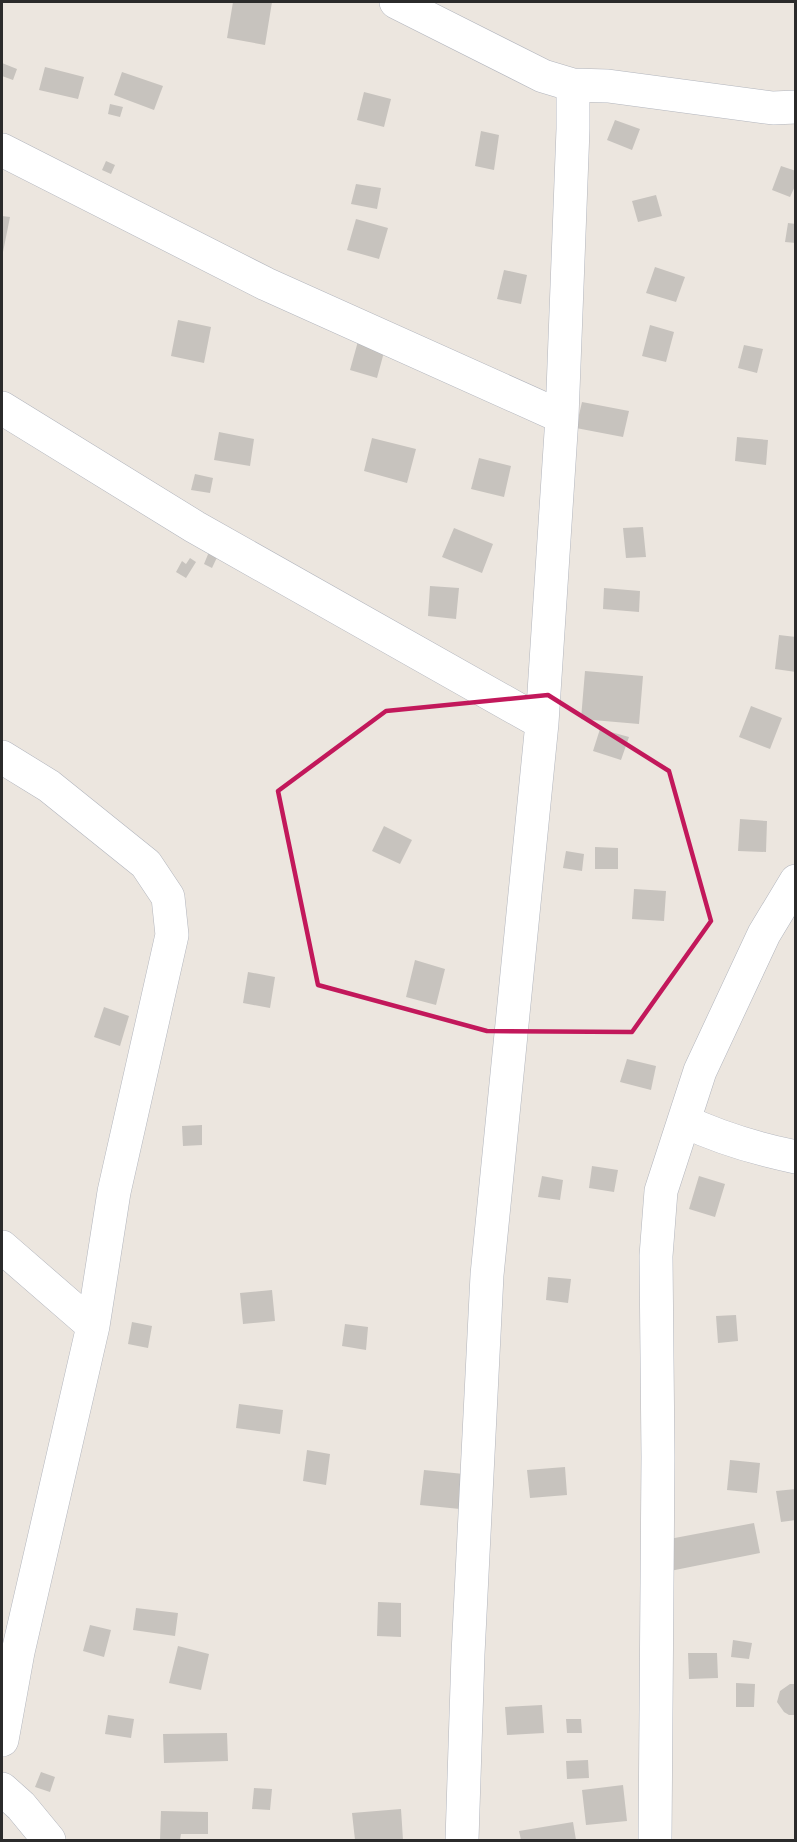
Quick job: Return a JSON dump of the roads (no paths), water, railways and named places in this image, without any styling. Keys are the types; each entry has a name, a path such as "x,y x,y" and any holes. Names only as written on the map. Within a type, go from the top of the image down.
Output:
{"street":[{"path":"396,2 543,76 573,85 608,86 773,108 795,107"},
{"path":"462,1840 468,1654 487,1275 542,723 562,417 573,85"},
{"path":"2,150 266,284 562,417"},
{"path":"2,408 195,527 542,723"},
{"path":"2,757 49,786 146,864 168,897 172,935 114,1192 93,1326 20,1641 2,1740"},
{"path":"655,1840 658,1469 656,1256 661,1191 700,1071 764,934 795,881"},
{"path":"684,1122 715,1136 795,1157"},
{"path":"2,1248 93,1326"},
{"path":"2,1789 21,1806 49,1840"}]}
